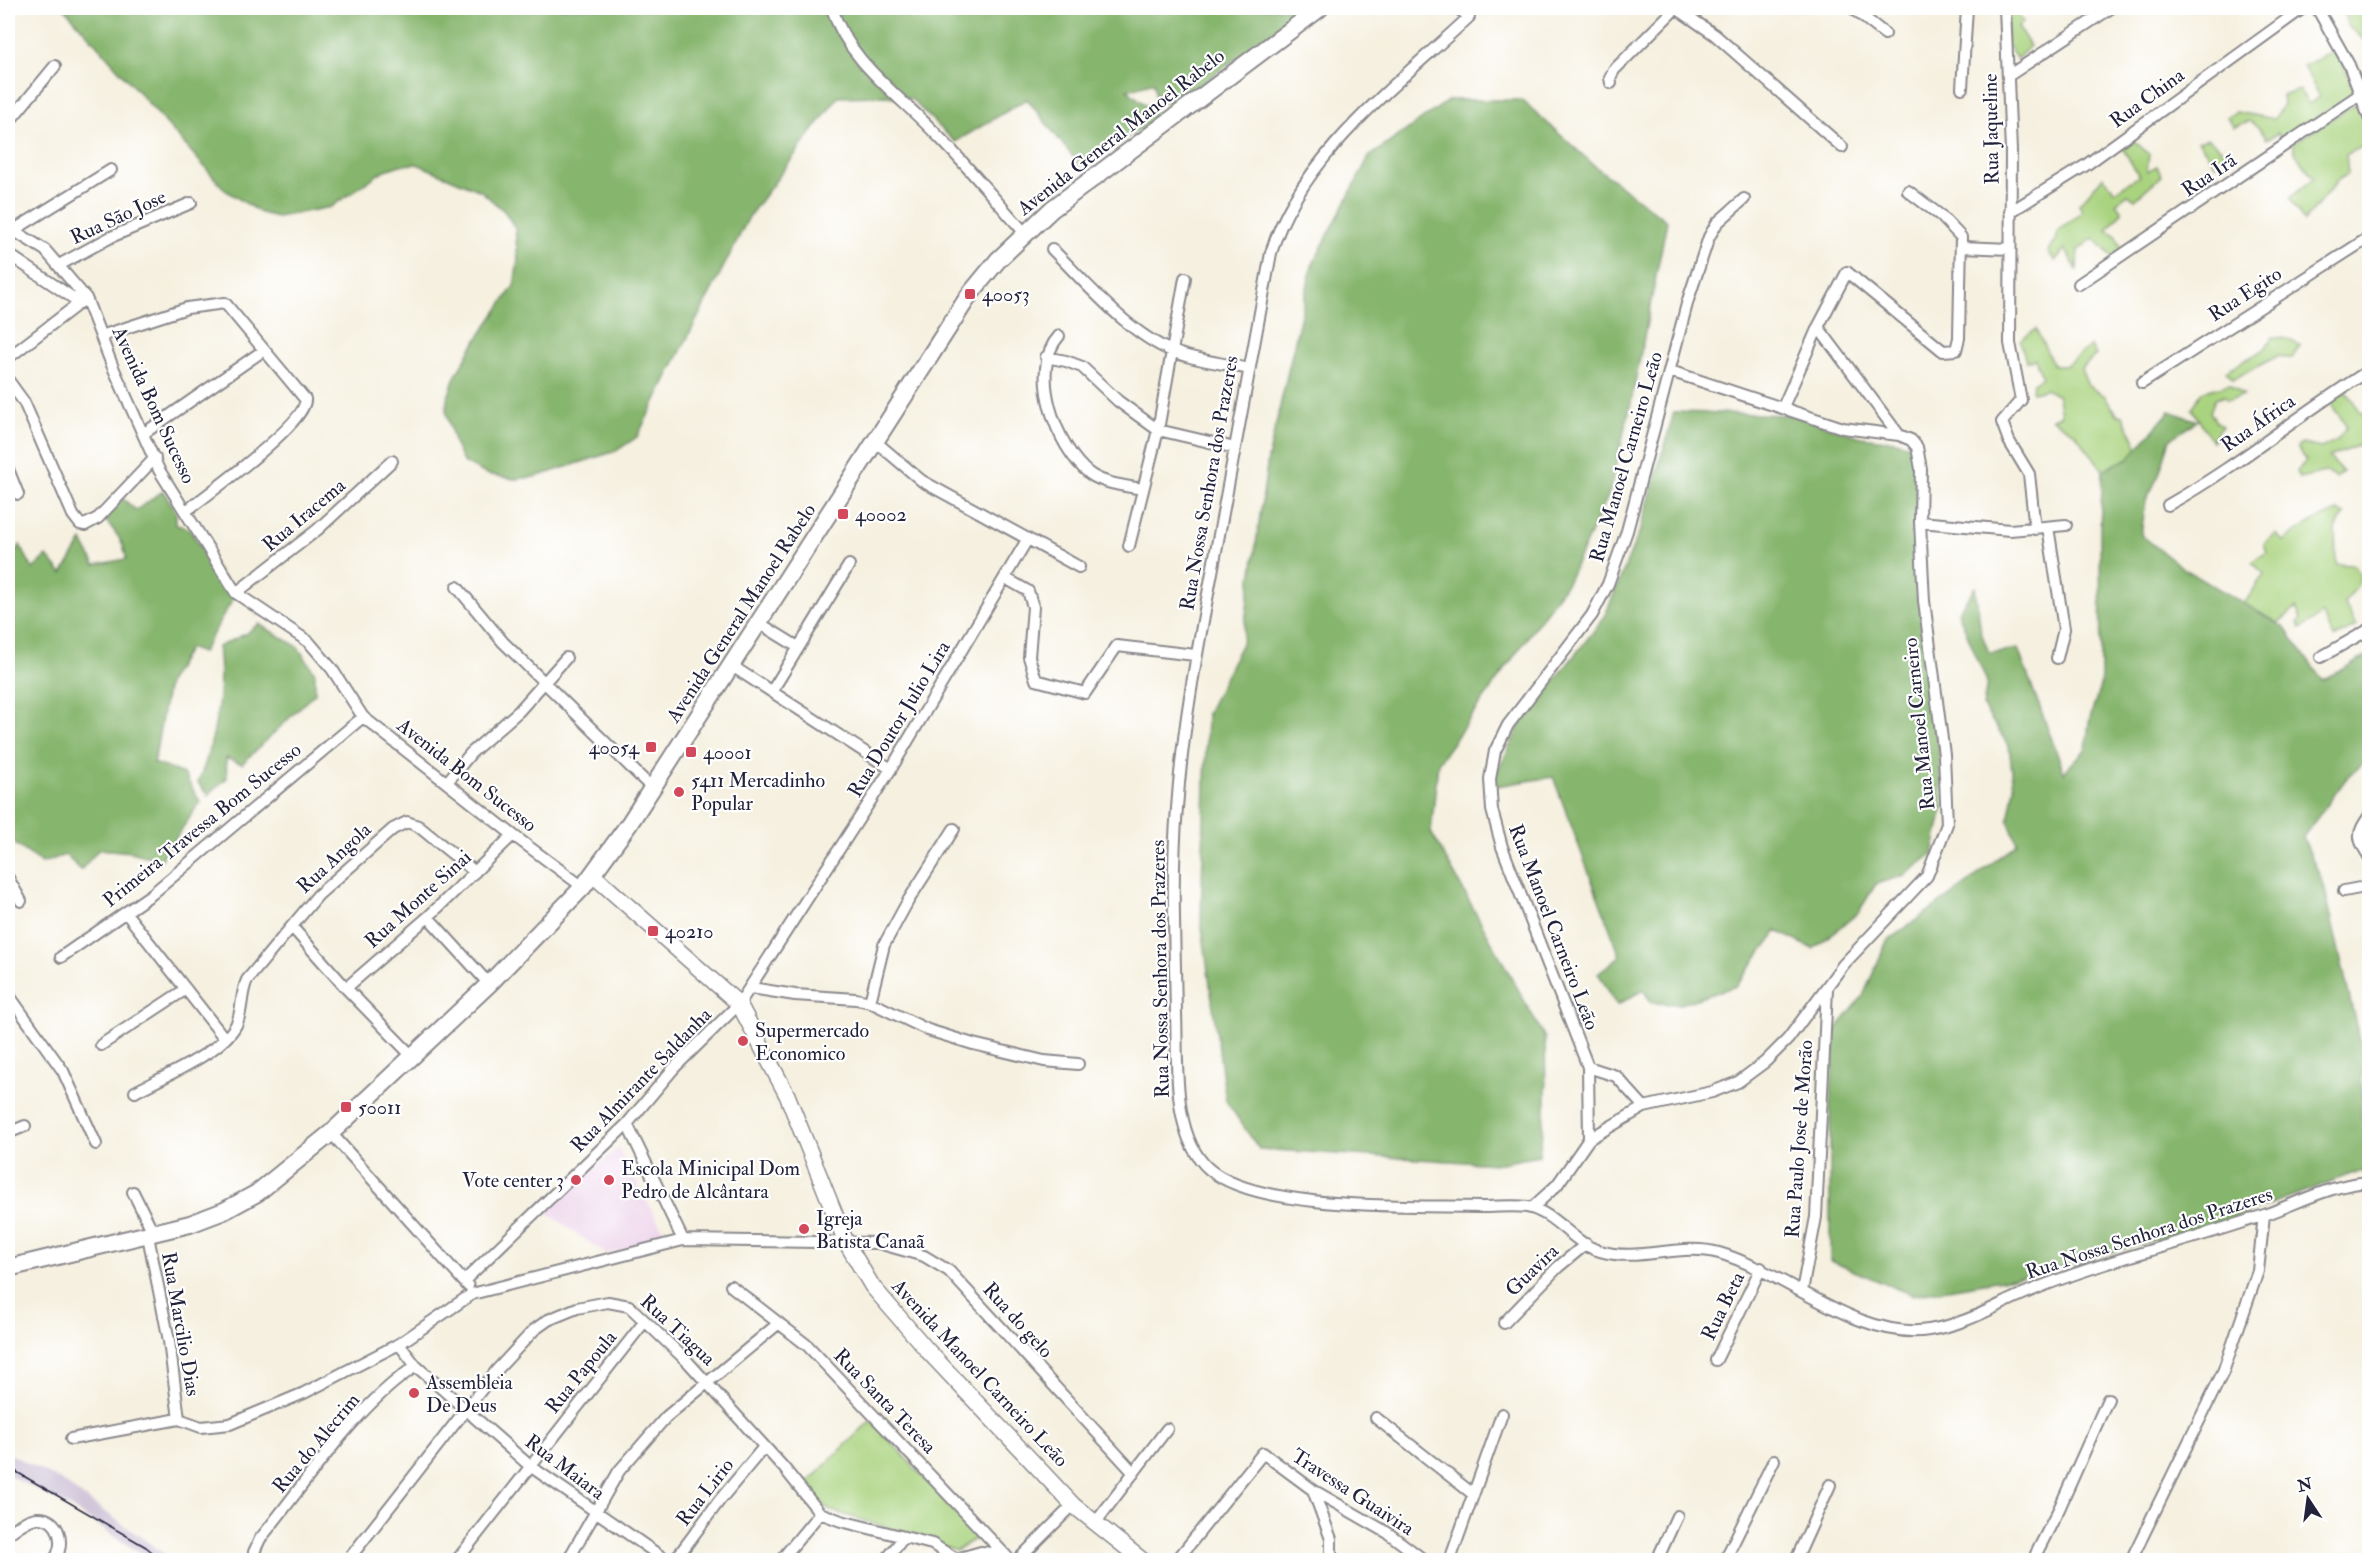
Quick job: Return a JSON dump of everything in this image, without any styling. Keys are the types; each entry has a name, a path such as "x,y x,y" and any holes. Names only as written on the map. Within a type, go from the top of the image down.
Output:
{"main road":[{"name":"Avenida General Manoel Rabelo","path":"8,1268 151,1235 207,1218 240,1203 273,1181 331,1133 489,984 588,881 653,789 970,294 1025,233 1052,208 1320,8"},
{"name":"Avenida Manoel Carneiro Leão","path":"588,881 739,1004 787,1095 846,1242 862,1272 878,1293 1073,1505 1096,1522 1136,1559"}],"street":[{"path":"832,8 849,42 874,73 961,160 1025,233"},
{"name":"Rua Nossa Senhora dos Prazeres","path":"1458,8 1470,17 1359,121 1318,166 1288,207 1271,253 1195,655 1180,769 1175,866 1178,1088 1188,1135 1196,1154 1207,1167 1224,1179 1249,1191 1276,1196 1371,1204 1532,1208 1594,1250 1620,1254 1682,1250 1715,1252 1761,1269 1841,1311 1896,1330 1927,1330 1984,1315 2024,1293 2112,1261 2264,1215 2331,1189 2370,1182"},
{"path":"1611,82 1610,78 1614,70 1676,8 1724,42 1842,147"},
{"path":"1852,8 1885,34"},
{"path":"1962,88 1967,8"},
{"name":"Rua Jaqueline","path":"2005,8 2008,76 2010,343 2021,400 2002,422 2009,441 2029,474 2035,529"},
{"path":"2008,76 2111,8"},
{"name":"Rua China","path":"2010,212 2086,165 2302,8"},
{"path":"2317,8 2349,65 2370,120"},
{"path":"8,123 55,66"},
{"name":"Rua Irã","path":"2079,284 2359,95"},
{"path":"11,228 111,170"},
{"path":"1783,407 1818,327 1847,272 1943,351 1953,352 1959,345 1961,237 1953,227 1908,191"},
{"name":"Rua Manoel Carneiro Leão","path":"1589,1139 1588,1067 1502,847 1492,810 1490,779 1495,751 1508,725 1592,615 1608,584 1627,531 1688,300 1709,237 1717,223 1744,199"},
{"name":"Rua São Jose","path":"59,265 111,237 191,203"},
{"name":"Avenida Bom Sucesso","path":"11,228 32,240 59,265 82,300 101,336 165,480 236,593 309,642 332,669 363,717 448,781 513,835 588,881"},
{"name":"Rua Egito","path":"2142,383 2370,237"},
{"path":"1962,247 2010,249"},
{"path":"1052,249 1122,317 1173,351 1249,369"},
{"path":"8,254 82,300 8,358"},
{"path":"1129,546 1158,430 1185,278"},
{"path":"101,336 187,308 225,303 303,395 306,404 304,409 261,452 186,511"},
{"name":"Rua Manoel Carneiro","path":"1589,1139 1644,1107 1692,1099 1738,1082 1765,1062 1788,1039 1827,989 1843,964 1927,876 1947,824 1944,754 1924,602 1920,457 1917,447 1911,440 1899,435 1818,327"},
{"path":"1059,336 1052,343 1047,357 1050,409 1063,438 1079,463 1100,479 1143,489"},
{"path":"143,434 264,350"},
{"path":"1047,357 1082,367 1118,401 1158,430 1235,448"},
{"name":"Rua África","path":"2168,505 2201,486 2318,403 2370,370"},
{"path":"1670,371 1843,428 1899,435"},
{"path":"8,380 24,402 73,515 80,524 85,525 98,518 155,458"},
{"path":"876,442 922,481 1079,567"},
{"name":"Rua Iracema","path":"236,593 317,530 392,461"},
{"path":"8,469 18,494"},
{"path":"1920,522 2010,531 2066,525"},
{"path":"2048,527 2064,629 2057,658"},
{"name":"Rua Doutor Julio Lira","path":"739,1004 891,769 1027,540"},
{"path":"772,691 849,565"},
{"path":"1005,578 1028,591 1033,607 1029,657 1036,680 1085,693 1117,646 1195,655"},
{"path":"457,587 503,642 653,789"},
{"path":"759,623 798,647"},
{"path":"2321,657 2370,629"},
{"path":"448,781 471,753 519,711 566,658"},
{"path":"732,666 891,769"},
{"name":"Primeira Travessa Bom Sucesso","path":"61,957 126,913 363,717"},
{"path":"2370,815 2359,833 2359,840 2370,858"},
{"name":"Rua Angola","path":"225,1039 240,1015 242,990 247,980 330,883 393,829 407,822 417,826 475,872"},
{"path":"870,1002 884,945 913,893 954,829"},
{"name":"Rua Monte Sinai","path":"346,988 428,916 513,835"},
{"path":"8,878 21,901"},
{"path":"2344,891 2370,886"},
{"path":"126,913 225,1039 135,1092"},
{"path":"428,916 489,984"},
{"path":"292,927 346,988 412,1056"},
{"path":"751,988 870,1002 928,1030 1008,1055 1078,1064"},
{"name":"Rua Paulo Jose de Morão","path":"1802,1291 1816,1217 1827,989"},
{"path":"101,1045 186,990"},
{"path":"8,994 63,1071 96,1144"},
{"name":"Rua Almirante Saldanha","path":"465,1280 627,1124 674,1068 739,1004"},
{"path":"1588,1067 1616,1076 1644,1107"},
{"path":"627,1124 683,1240"},
{"path":"8,1133 25,1126"},
{"path":"71,1439 179,1419 201,1427 230,1424 304,1393 399,1344 472,1294 465,1280 331,1133"},
{"path":"1532,1208 1557,1185 1589,1139"},
{"name":"Rua Marcilio Dias","path":"133,1192 151,1235 169,1341 179,1419"},
{"path":"2131,1560 2223,1372 2258,1271 2264,1215"},
{"name":"Rua do gelo","path":"472,1294 683,1240 878,1243 905,1249 949,1271 1134,1473"},
{"name":"Guavira","path":"1504,1323 1558,1267 1586,1244"},
{"name":"Rua Beta","path":"1716,1360 1761,1269"},
{"name":"Rua Santa Teresa","path":"731,1286 808,1346 858,1401 884,1424 1006,1557"},
{"name":"Rua Tiagua","path":"348,1560 502,1365 534,1330 548,1320 577,1308 608,1302 629,1306 708,1383 820,1513"},
{"name":"Rua Papoula","path":"457,1560 645,1321"},
{"path":"568,1560 597,1514 619,1471 666,1417 780,1323"},
{"name":"Rua Maiara","path":"399,1344 416,1366 468,1409 530,1466 666,1560"},
{"name":"Rua do Alecrim","path":"256,1556 260,1539 361,1414 397,1379 416,1366"},
{"path":"2035,1560 2108,1399"},
{"path":"1450,1560 1503,1414"},
{"path":"1376,1418 1473,1494"},
{"path":"1096,1522 1167,1429"},
{"name":"Rua Lirio","path":"675,1560 764,1447"},
{"name":"Travessa Guaivira","path":"1177,1560 1263,1452 1313,1490 1388,1533 1424,1560"},
{"path":"1725,1560 1774,1460"},
{"path":"1796,1560 1830,1485"},
{"path":"1313,1490 1331,1539 1331,1560"},
{"path":"1018,1560 1073,1505"},
{"path":"782,1560 820,1513 841,1521 932,1544 957,1560 981,1552 1006,1557"},
{"path":"1657,1560 1677,1516"},
{"path":"8,1534 26,1522 39,1518 53,1523 57,1528 60,1545 54,1560"},
{"path":"886,1560 904,1537"}],"shaded area":[{"name":"Escola Minicipal Dom Pedro de Alcântara","path":"618,1148 667,1238 606,1254 546,1212"},
{"path":"8,1453 60,1480 173,1560 151,1560 63,1503 8,1475"}],"green space":[{"path":"64,8 1304,8 1173,106 1156,100 1154,82 1127,90 1161,117 1080,166 1027,99 955,142 911,99 886,96 838,97 750,215 637,437 616,451 535,477 514,479 486,474 463,462 455,445 446,411 447,400 455,377 472,347 514,286 518,260 515,228 505,212 481,191 417,164 400,165 383,171 331,207 277,217 261,213 225,190"},
{"path":"2006,8 2015,8 2023,22 2018,27 2030,46 2017,59 2007,45"},
{"path":"2354,8 2369,8 2369,48 2366,41 2347,26 2346,13"},
{"path":"2337,50 2355,92 2283,141 2278,133 2267,139 2258,127 2249,121 2234,127 2227,117 2236,112 2274,119 2283,105 2282,96 2299,90 2309,104 2320,97 2303,66"},
{"path":"1449,100 1522,100 1596,167 1667,221 1631,403 1609,494 1568,581 1438,763 1431,832 1545,1038 1546,1102 1539,1156 1496,1164 1259,1149 1226,1101 1201,920 1207,713 1242,643 1268,459 1312,266 1369,157"},
{"path":"2357,103 2369,129 2369,144 2346,154 2348,174 2338,180 2304,222 2290,198 2314,178 2295,153 2293,143"},
{"path":"2208,138 2228,154 2215,164 2198,141"},
{"path":"2133,140 2149,154 2147,171 2157,166 2161,176 2135,199 2128,194 2116,203 2122,212 2107,230 2116,235 2122,250 2115,260 2094,238 2078,250 2077,270 2065,249 2055,261 2048,252 2056,241 2058,231 2082,212 2079,204 2103,177 2116,191 2139,176 2123,149"},
{"path":"2036,329 2054,366 2065,366 2090,346 2096,355 2081,369 2088,386 2104,395 2118,415 2123,416 2138,448 2129,458 2103,470 2075,433 2052,419 2061,415 2058,396 2046,389 2032,392 2033,383 2042,377 2035,359 2026,361 2020,340"},
{"path":"2272,337 2287,339 2300,345 2292,359 2278,356 2233,379 2226,371 2265,349"},
{"path":"2229,384 2244,395 2227,400 2224,396 2215,399 2210,412 2216,422 2222,426 2212,441 2192,409 2202,392"},
{"path":"2346,391 2362,414 2369,409 2369,456 2362,444 2329,457 2343,472 2336,478 2325,472 2299,478 2297,471 2306,461 2297,447 2302,444 2321,448 2337,440 2347,426 2332,406 2333,398"},
{"path":"2170,411 2197,421 2170,439 2159,475 2146,500 2141,535 2183,568 2284,627 2322,680 2369,655 2369,758 2346,779 2303,837 2324,886 2363,1056 2361,1118 2369,1119 2369,1172 2351,1174 2234,1218 2032,1275 1912,1295 1830,1261 1830,1104 1836,1029 1863,996 1887,941 1969,882 2017,843 2008,820 2014,788 2009,746 1983,707 1987,682 1958,612 1975,587 1981,632 1989,653 2018,649 2064,772 2086,749 2089,722 2101,683 2100,527 2103,470 2129,458"},
{"path":"1674,412 1795,415 1861,437 1895,441 1917,447 1915,568 1939,751 1943,808 1933,854 1905,875 1876,884 1858,913 1813,949 1777,931 1736,986 1681,1004 1652,1003 1643,990 1617,1005 1598,973 1620,956 1553,777 1490,787 1521,723 1604,618 1641,528"},
{"path":"163,491 176,512 176,525 188,528 235,595 202,653 189,648 168,683 154,763 184,774 200,802 161,860 131,852 99,849 81,870 65,855 42,863 8,839 8,561 20,545 33,569 47,556 62,574 82,541 95,565 126,559 121,541 101,515 122,498 136,510"},
{"path":"2337,511 2345,514 2335,529 2336,564 2354,565 2361,575 2357,587 2344,602 2356,626 2334,638 2322,614 2301,629 2298,623 2301,619 2296,608 2278,623 2244,604 2264,574 2252,562 2267,552 2264,544 2275,534 2284,541 2309,523"},
{"path":"259,624 298,647 315,673 315,693 242,764 226,758 227,778 208,795 198,783 217,716 220,681 218,647 245,634"},
{"path":"871,1420 978,1537 956,1551 829,1510 804,1486"}],"tram line":[{"path":"8,1467 146,1547 162,1560"}],"place":[{"name":"40053","path":"970,294"},
{"name":"40002","path":"843,514"},
{"name":"40054","path":"651,747"},
{"name":"40001","path":"691,752"},
{"name":"5411 Mercadinho Popular","path":"679,792"},
{"name":"40210","path":"653,931"},
{"name":"Supermercado Economico","path":"743,1041"},
{"name":"50011","path":"346,1107"},
{"name":"Vote center 3","path":"576,1180"},
{"name":"Escola Minicipal Dom Pedro de Alcântara","path":"609,1180"},
{"name":"Igreja Batista Canaã","path":"804,1229"},
{"name":"Assembleia De Deus","path":"414,1393"}]}
